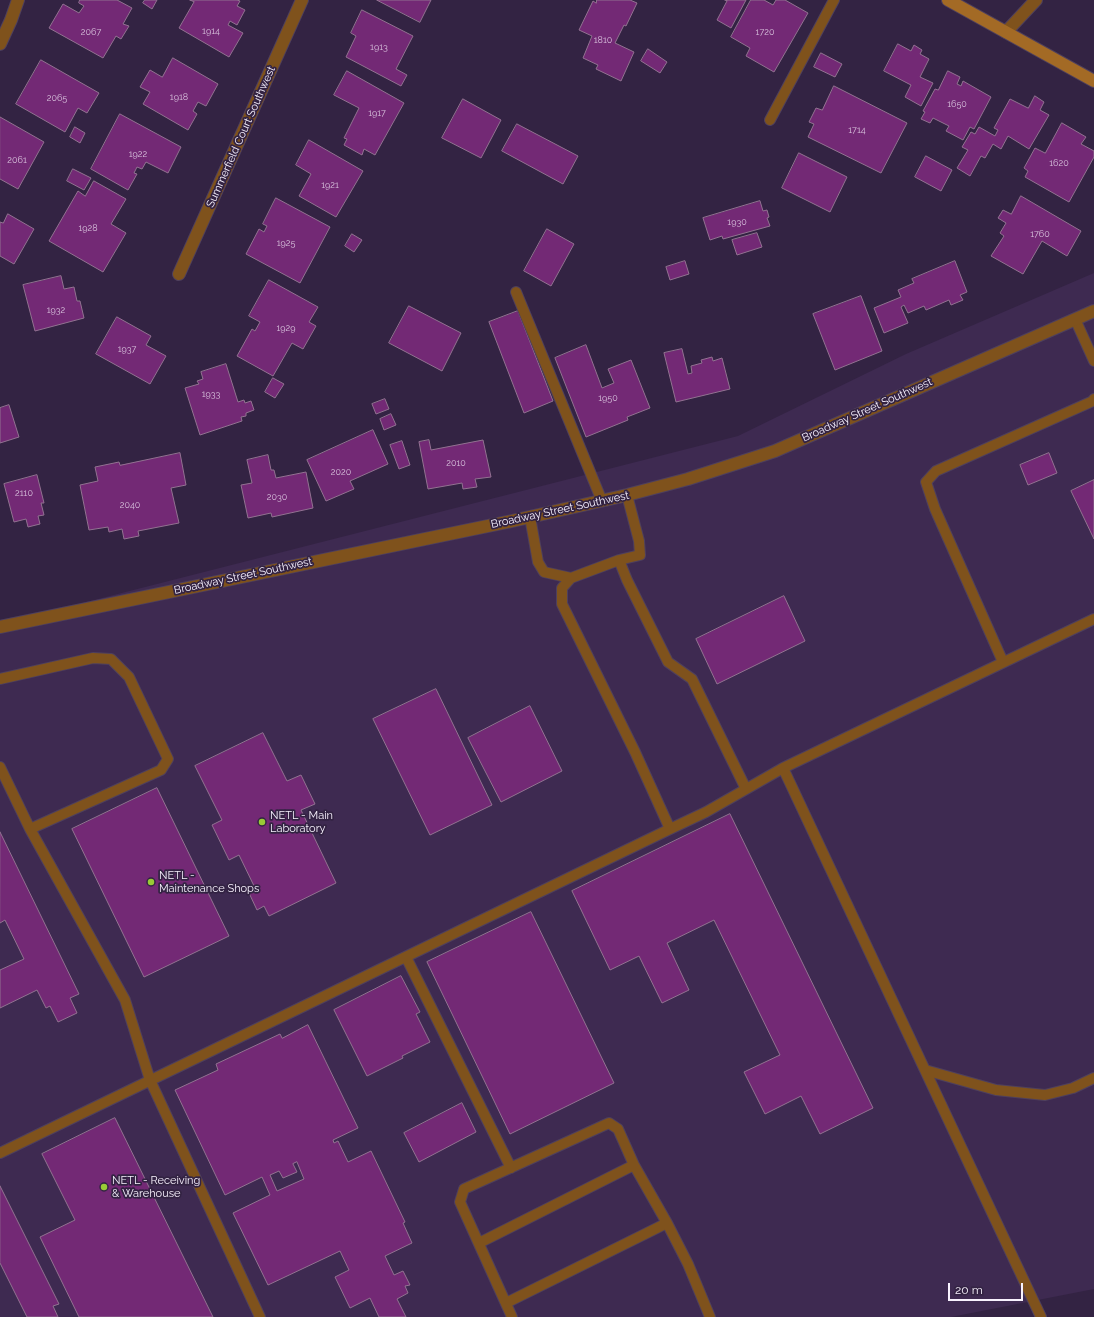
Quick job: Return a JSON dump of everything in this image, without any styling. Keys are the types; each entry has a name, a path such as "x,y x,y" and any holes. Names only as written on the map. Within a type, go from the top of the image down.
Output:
{"main road":[{"path":"948,0 1094,81"}],"street":[{"path":"0,44 18,0"},
{"name":"Summerfield Court Southwest","path":"179,274 302,0"},
{"path":"1006,32 1036,0"},
{"name":"Broadway Street Southwest","path":"0,627 530,517 627,495 688,479 775,451 1094,311"}],"lane":[{"path":"770,120 834,0"},
{"path":"516,292 602,501"},
{"path":"1075,319 1094,361"},
{"path":"1003,662 935,509 926,482 936,471 1093,401 1094,399"},
{"path":"627,495 639,541 640,555 619,560 571,578 562,588 562,604 635,752 670,829"},
{"path":"530,517 538,562 544,572 571,578"},
{"path":"619,560 626,580 668,662 692,679 746,789"},
{"path":"0,1153 706,812 783,768 1094,619"},
{"path":"0,679 93,658 110,659 129,677 168,759 161,770 30,829"},
{"path":"0,766 30,829 125,1000 150,1080 260,1317"},
{"path":"783,768 1042,1317"},
{"path":"406,957 511,1168"},
{"path":"925,1070 996,1090 1045,1095 1072,1088 1094,1078"},
{"path":"512,1317 460,1202 464,1189 609,1123 618,1129 634,1165 667,1223 688,1264 710,1317"},
{"path":"479,1243 634,1165"},
{"path":"506,1303 667,1223"}],"shaded area":[{"path":"1094,273 1094,1289 951,1317 0,1317 0,624 738,436 906,354"}],"building":[{"path":"80,0 117,0 132,8 123,24 129,26 121,39 116,36 103,58 49,28 63,4 79,13 84,6 79,3"},
{"path":"145,0 157,0 152,9 143,3"},
{"path":"190,0 240,1 237,6 245,10 237,25 230,21 228,25 243,33 229,57 179,28 194,2"},
{"path":"377,0 431,0 420,22"},
{"path":"597,0 630,0 637,3 626,26 624,25 615,43 634,52 621,81 596,69 598,65 583,58 592,36 579,30 593,1 596,3"},
{"path":"725,0 746,0 731,28 717,20 727,1"},
{"path":"751,0 764,0 773,5 776,0 785,0 808,13 774,72 746,56 750,48 731,37"},
{"path":"362,10 413,36 396,69 407,75 401,86 346,57 356,36 351,33"},
{"path":"898,44 911,51 914,45 922,50 920,54 929,59 920,77 933,83 921,106 905,97 911,85 884,71"},
{"path":"648,49 667,62 660,73 641,61"},
{"path":"821,53 842,64 835,77 814,67"},
{"path":"173,58 218,84 206,106 198,102 193,111 197,114 188,130 143,104 150,92 140,87 150,70 162,77"},
{"path":"41,60 99,93 87,113 78,108 65,132 16,104"},
{"path":"347,71 404,103 375,155 364,149 362,155 344,145 347,139 344,138 359,108 334,95"},
{"path":"948,71 960,77 957,84 961,86 963,81 991,97 974,129 970,127 963,140 946,131 949,126 933,118 930,123 921,119 925,112 923,111 935,89 938,90"},
{"path":"834,86 907,123 881,173 808,137 814,124 809,122 816,108 822,110"},
{"path":"1035,96 1044,102 1040,110 1049,115 1029,149 1008,136 1001,149 993,144 985,158 981,156 970,176 957,168 968,150 962,147 971,132 975,134 979,127 995,136 998,130 994,128 1010,99 1028,108"},
{"path":"463,99 501,120 481,158 442,138"},
{"path":"120,114 181,147 168,173 146,162 142,169 137,167 134,173 137,174 128,190 91,169"},
{"path":"0,117 44,142 18,189 0,179"},
{"path":"1062,123 1086,137 1081,144 1094,151 1094,157 1069,202 1025,177 1028,171 1024,168 1035,148 1045,153"},
{"path":"517,124 578,156 563,184 502,151"},
{"path":"75,127 85,133 80,143 70,137"},
{"path":"309,140 363,171 336,217 299,196 311,174 296,165"},
{"path":"799,153 847,177 830,212 782,188"},
{"path":"926,156 952,170 941,191 915,177"},
{"path":"73,169 91,178 84,190 67,181"},
{"path":"94,181 126,199 111,224 126,233 103,272 49,241 78,191 85,196"},
{"path":"1021,196 1081,231 1067,256 1042,241 1023,274 991,256 1004,236 1000,233 1006,223 998,218 1003,210 1011,214"},
{"path":"276,198 330,227 300,283 246,254 259,229 264,232 267,226 263,224"},
{"path":"760,201 763,211 767,210 769,217 767,218 770,226 723,239 722,236 710,240 703,218"},
{"path":"8,214 34,229 14,264 0,256 0,222 3,223"},
{"path":"547,229 574,244 551,286 524,271"},
{"path":"757,233 762,247 737,255 732,240"},
{"path":"352,234 362,240 354,252 345,246"},
{"path":"685,261 689,274 670,280 666,267"},
{"path":"955,261 967,292 960,295 963,300 951,305 949,300 926,310 924,306 908,313 904,305 901,307 908,323 884,333 874,308 901,297 898,290 914,283 912,279"},
{"path":"61,276 64,289 74,287 77,301 80,301 84,318 35,331 23,285"},
{"path":"269,280 318,307 309,322 316,326 303,349 292,343 273,376 237,356 252,329 255,331 260,322 249,316"},
{"path":"861,296 882,351 835,370 813,314"},
{"path":"409,306 461,333 442,371 389,343"},
{"path":"518,311 553,401 524,413 489,322"},
{"path":"117,317 151,336 146,345 166,356 150,384 96,354"},
{"path":"586,345 602,388 614,383 608,369 631,360 650,408 627,417 628,420 586,437 555,358"},
{"path":"682,349 688,374 692,373 691,366 702,363 701,360 712,357 713,361 722,358 730,389 676,402 664,353"},
{"path":"226,364 238,402 244,400 245,403 251,401 254,410 246,413 246,416 241,417 242,421 200,435 185,388 199,384 197,381 203,379 201,372"},
{"path":"273,378 284,384 275,398 265,392"},
{"path":"385,399 389,409 376,414 372,404"},
{"path":"9,405 19,437 0,443 0,408"},
{"path":"391,414 396,425 384,430 380,419"},
{"path":"373,430 388,464 350,481 354,489 326,501 307,460"},
{"path":"429,440 431,450 483,440 491,477 475,479 477,487 463,489 462,483 428,489 419,442"},
{"path":"402,441 410,465 399,469 390,445"},
{"path":"180,453 186,485 171,488 179,523 138,531 139,536 124,539 122,529 109,532 108,527 89,530 80,485 98,481 95,467 119,462 120,465"},
{"path":"1049,453 1057,473 1028,485 1020,465"},
{"path":"268,455 271,470 274,470 276,478 306,472 313,508 272,517 271,513 248,518 241,485 252,483 247,460"},
{"path":"37,475 44,503 41,503 44,515 38,516 40,524 28,527 26,519 14,522 4,484"},
{"path":"1094,480 1094,539 1071,491"},
{"path":"784,596 805,641 717,684 696,639"},
{"path":"436,689 492,805 430,835 373,719"},
{"path":"530,706 562,771 501,802 468,738"},
{"name":"NETL - Main Laboratory","path":"263,733 287,781 301,775 315,804 301,810 336,883 269,916 264,906 257,910 249,893 256,890 239,855 229,860 212,825 222,820 195,766"},
{"name":"NETL - Maintenance Shops","path":"157,788 229,936 144,977 72,829"},
{"path":"730,814 873,1108 820,1134 801,1096 765,1114 744,1072 780,1055 714,920 667,943 689,990 662,1003 639,956 610,970 572,891"},
{"path":"0,832 79,994 70,998 77,1013 58,1022 50,1006 46,1008 37,990 0,1008 0,970 24,959 5,920 0,923"},
{"path":"531,912 614,1083 510,1134 427,962"},
{"path":"401,976 420,1012 416,1014 430,1042 402,1056 403,1058 367,1076 334,1010"},
{"path":"308,1025 358,1128 333,1140 334,1143 338,1141 348,1162 371,1151 405,1222 403,1223 412,1243 385,1256 394,1275 403,1271 410,1285 405,1286 408,1293 397,1299 406,1317 379,1317 370,1298 350,1308 335,1277 349,1270 340,1251 268,1285 233,1213 270,1195 262,1177 225,1195 175,1090 218,1070 216,1064 280,1034 282,1038","holes":["297,1162 304,1179 277,1191 270,1175 279,1171 283,1178 297,1172 293,1164"]},
{"path":"462,1103 476,1132 419,1162 404,1133"},
{"name":"NETL - Receiving & Warehouse","path":"115,1118 213,1317 79,1317 40,1237 75,1220 42,1154"},
{"path":"0,1186 59,1304 53,1306 58,1317 27,1317 0,1263"}],"place":[{"name":"NETL - Main Laboratory","path":"262,822"},
{"name":"NETL - Maintenance Shops","path":"151,882"},
{"name":"NETL - Receiving & Warehouse","path":"104,1187"}]}
